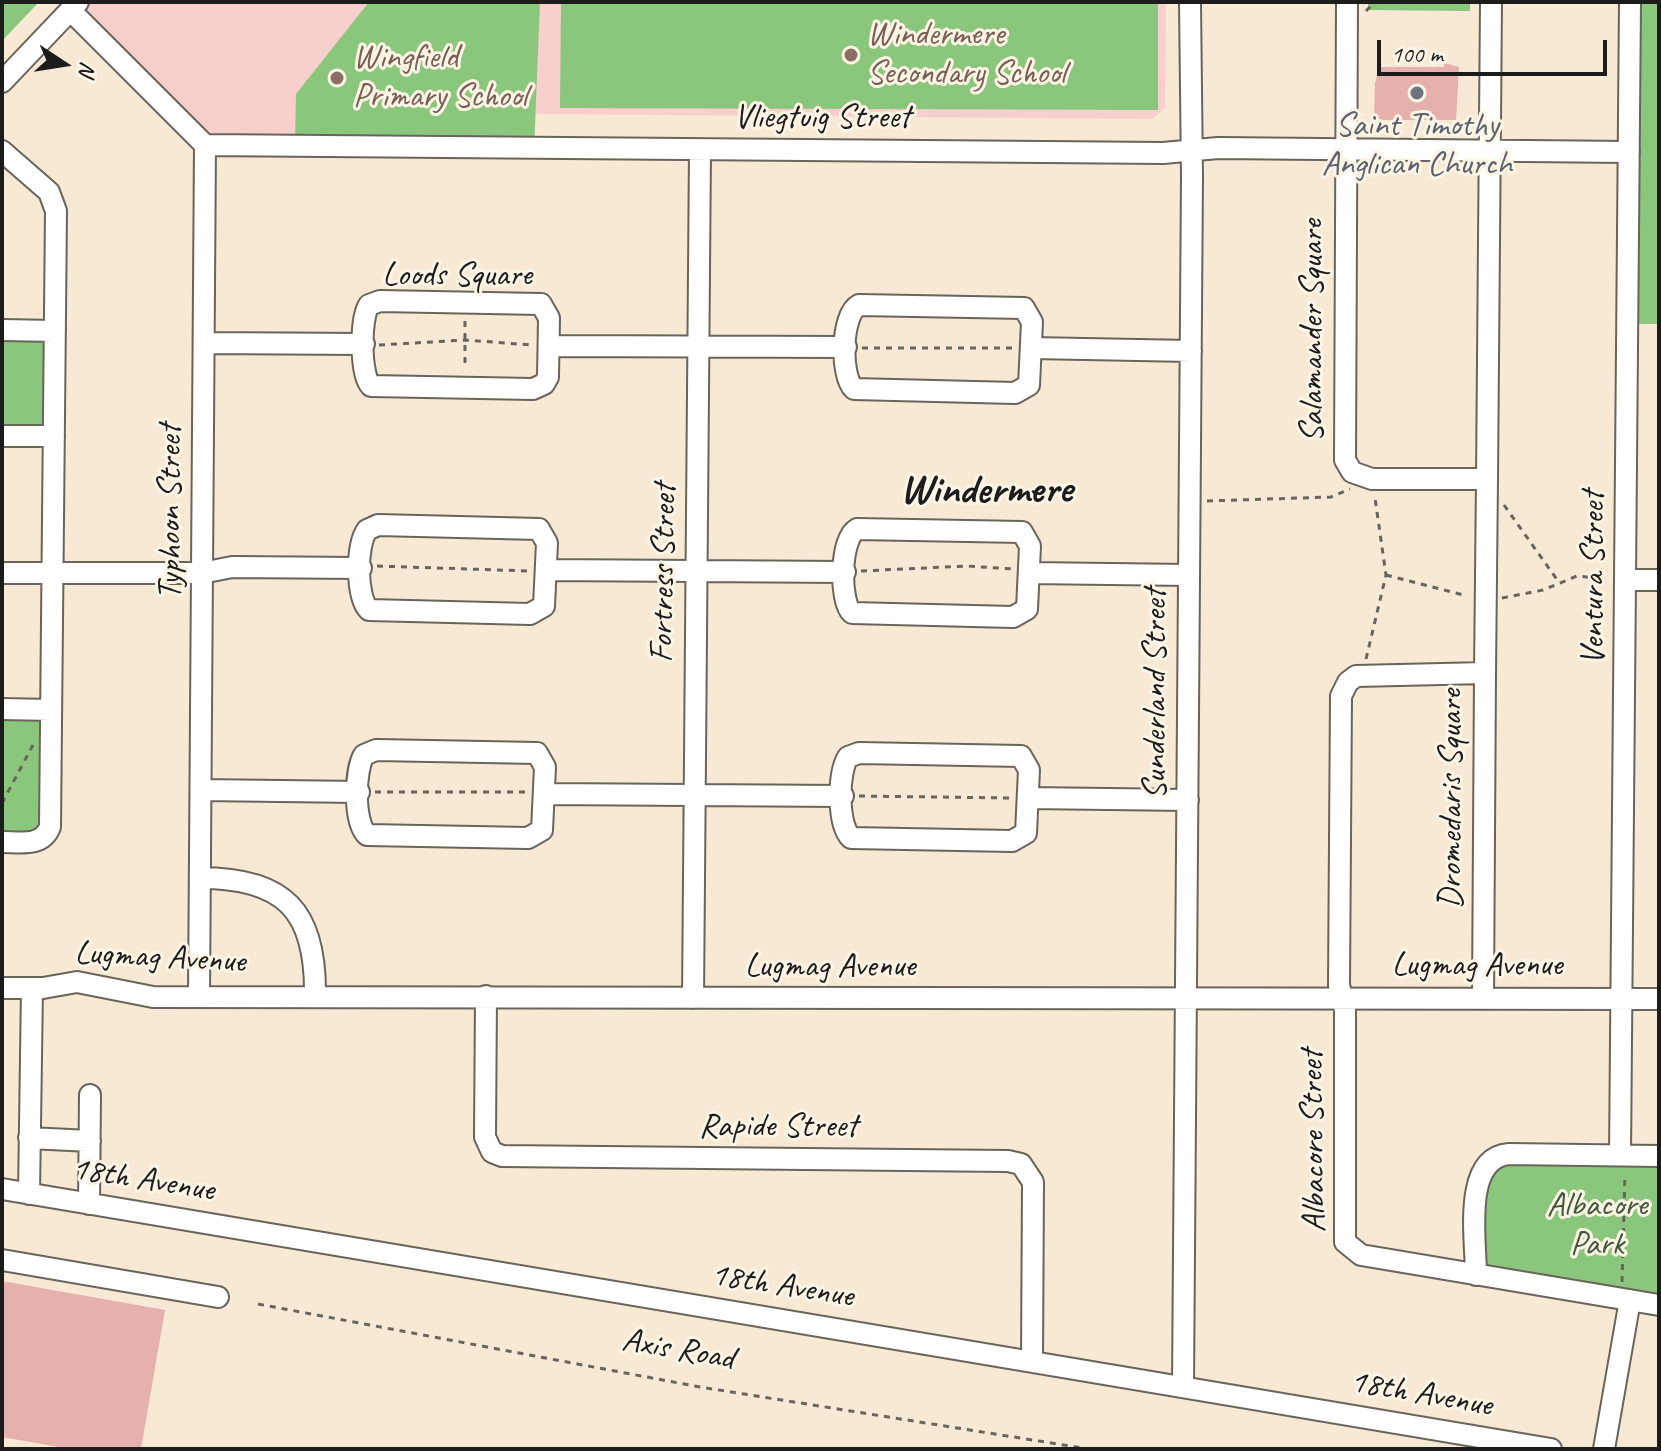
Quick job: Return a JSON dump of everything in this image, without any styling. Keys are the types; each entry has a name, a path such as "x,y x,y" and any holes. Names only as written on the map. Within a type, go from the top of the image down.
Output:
{"street":[{"name":"Sunderland Street","path":"1183,1387 1191,351 1190,2"},
{"path":"1346,148 1347,2"},
{"path":"1485,673 1491,2"},
{"name":"Ventura Street","path":"1620,1155 1630,2"},
{"path":"2,82 74,6 205,145"},
{"name":"Vliegtuig Street","path":"205,145 700,150 1346,148 1629,152"},
{"name":"Typhoon Street","path":"199,997 205,145"},
{"name":"Salamander Square","path":"1346,148 1345,460 1352,472 1372,479"},
{"name":"Fortress Street","path":"693,998 700,150"},
{"path":"2,151 54,200 55,331 48,832 35,842 2,842"},
{"name":"Loods Square","path":"463,301 541,304 549,318 548,377 540,387 465,389 371,386 364,376 364,344 365,313 372,303 463,301"},
{"path":"863,304 1020,306 1031,318 1032,348 1029,385 1019,392 858,391 847,379 847,316 851,309 863,304"},
{"path":"2,330 55,331"},
{"path":"204,343 364,344"},
{"path":"549,346 846,347"},
{"path":"1032,348 1191,351"},
{"path":"2,436 54,436"},
{"path":"1372,479 1487,479"},
{"path":"374,526 535,527 545,535 547,570 546,602 535,613 377,613 366,608 361,597 362,537 374,526"},
{"path":"857,529 999,529 1026,534 1030,542 1029,605 1025,612 1013,617 856,615 845,604 845,572 846,540 857,529"},
{"path":"2,573 202,573 232,567 361,568"},
{"path":"547,570 845,572"},
{"path":"1030,573 1189,575"},
{"path":"1626,580 1659,580"},
{"name":"Dromedaris Square","path":"1363,674 1485,673 1483,998"},
{"path":"1342,997 1339,985 1341,696 1348,682 1363,674"},
{"path":"2,709 51,710"},
{"path":"372,750 529,751 537,753 544,763 545,794 544,826 532,838 375,837 367,835 360,825 360,762 372,750"},
{"path":"855,753 1013,754 1024,759 1028,766 1028,798 1027,829 1016,840 855,839 845,832 844,764 855,753"},
{"path":"201,790 359,792"},
{"path":"545,794 843,796"},
{"path":"1028,798 1188,800"},
{"path":"200,878 254,882 286,901 310,936 315,963 315,995"},
{"name":"Lugmag Avenue","path":"2,988 77,982 128,994 199,997 1659,999"},
{"path":"29,1194 32,988"},
{"name":"Rapide Street","path":"486,996 485,1137 488,1147 502,1156 1008,1161 1021,1164 1033,1182 1032,1360"},
{"name":"Albacore Street","path":"1342,997 1345,1242 1361,1255 1659,1305"},
{"path":"89,1204 90,1095"},
{"path":"29,1138 90,1141"},
{"path":"1476,1275 1477,1179 1488,1162 1509,1154 1659,1156"},
{"name":"18th Avenue","path":"2,1189 1551,1449"},
{"path":"2,1260 218,1297"},
{"path":"1604,1449 1630,1300"}],"path":[{"path":"463,301 465,389"},
{"path":"364,344 466,340 549,346"},
{"path":"846,347 1032,348"},
{"path":"1190,501 1331,497 1372,479 1386,575 1363,674"},
{"path":"1487,479 1558,581"},
{"path":"845,572 967,566 1019,569 1030,573"},
{"path":"361,568 547,570"},
{"path":"1386,575 1486,601 1543,590 1558,581 1577,576 1626,580"},
{"path":"2,803 37,736"},
{"path":"359,792 476,789 545,794"},
{"path":"843,796 1028,798"},
{"path":"1620,1155 1625,1164 1622,1284 1630,1300"},
{"name":"Axis Road","path":"258,1304 700,1387 1089,1449"}],"shaded area":[{"path":"78,2 1166,2 1165,108 1153,119 536,114 534,148 205,145 70,10"}],"green space":[{"path":"2,2 39,2 2,41"},
{"path":"369,2 540,2 534,148 295,146 296,94"},
{"name":"Windermere Secondary School","path":"561,2 1158,2 1158,110 560,108"},
{"path":"1368,2 1470,2 1470,11 1368,10"},
{"path":"1637,2 1659,2 1659,324 1636,324"},
{"path":"2,335 44,340 47,345 42,426 2,430"},
{"path":"2,714 31,714 44,722 40,832 2,837"},
{"name":"Albacore Park","path":"1659,1161 1659,1299 1489,1266 1484,1261 1483,1181 1497,1162"}],"building":[{"name":"Saint Timothy Anglican Church","path":"1444,63 1459,67 1456,120 1374,120 1375,83 1380,67 1444,67"},
{"path":"2,1281 165,1310 141,1449 70,1449 2,1437"}],"place":[{"name":"Windermere Secondary School","path":"851,55"},
{"name":"Wingfield Primary School","path":"337,78"},
{"name":"Saint Timothy Anglican Church","path":"1417,93"}],"district":[{"name":"Windermere","path":"986,491"}]}
